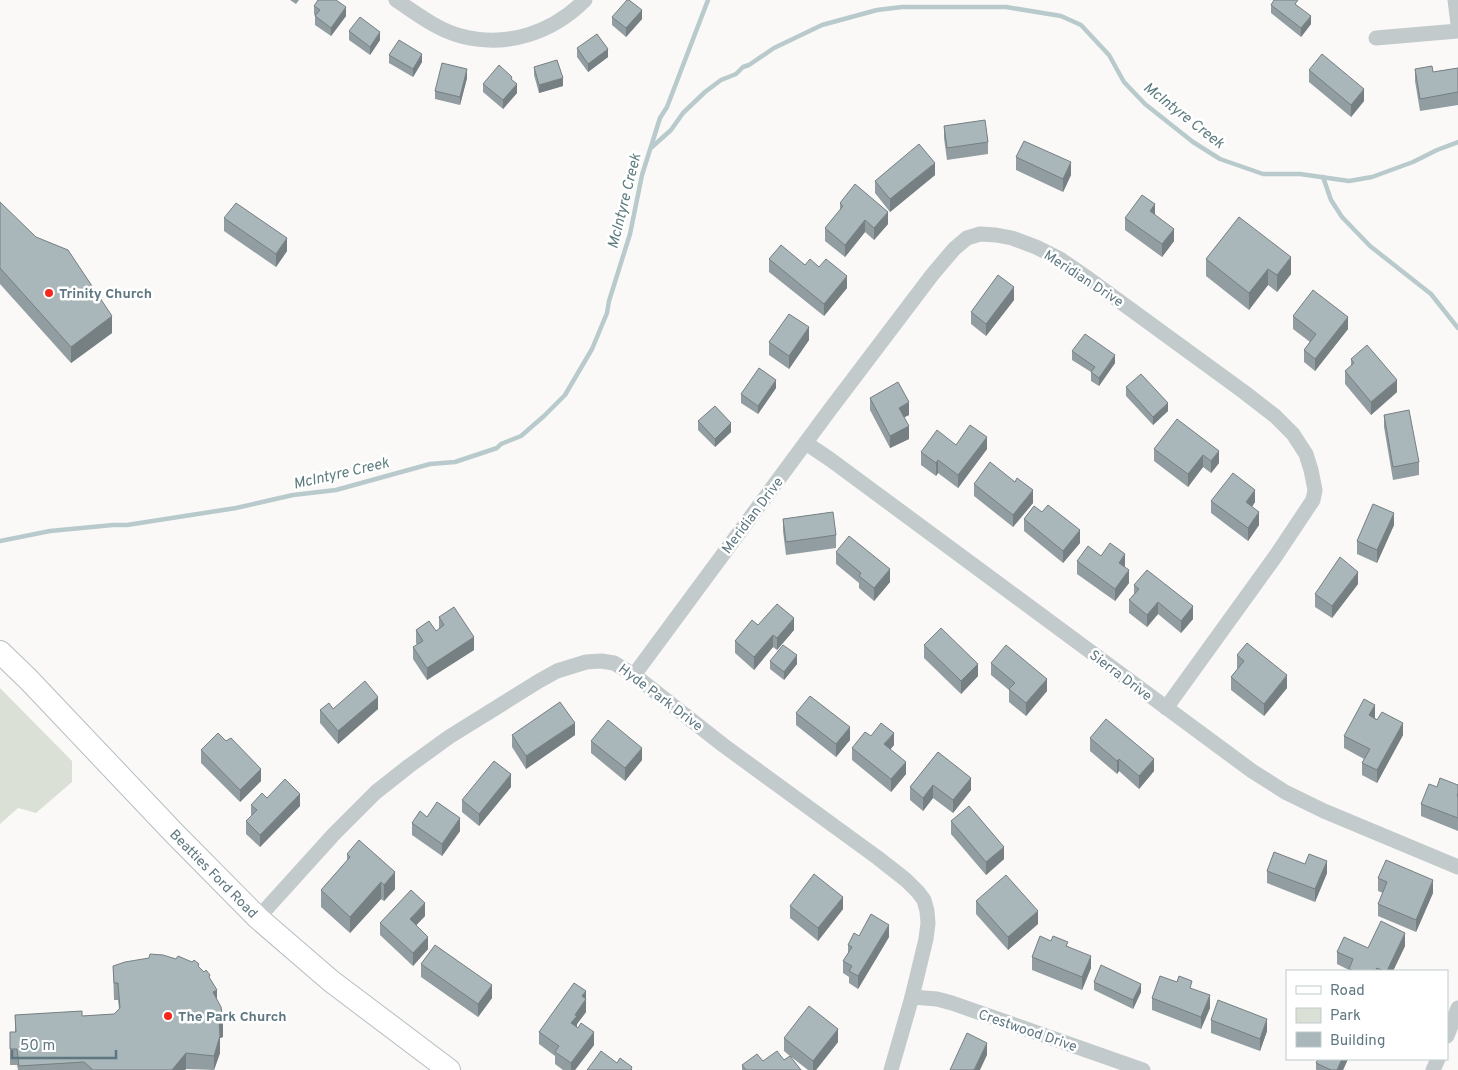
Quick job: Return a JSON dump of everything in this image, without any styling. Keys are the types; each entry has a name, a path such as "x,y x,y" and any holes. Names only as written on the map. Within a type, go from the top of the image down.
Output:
{"main road":[{"name":"Beatties Ford Road","path":"0,652 29,680 174,834 258,918 330,981 449,1070"}],"street":[{"path":"396,0 441,28 460,36 484,40 502,40 538,32 573,12 585,0"},
{"path":"1455,0 1458,24"},
{"path":"1376,38 1458,31"},
{"name":"Meridian Drive","path":"634,675 943,262 967,238 980,234 1012,238 1036,247 1089,279 1274,416 1293,434 1306,454 1316,490 1302,519 1166,708"},
{"name":"Sierra Drive","path":"806,443 1252,771 1285,792 1324,811 1458,867"},
{"name":"Hyde Park Drive","path":"258,918 334,834 376,792 408,766 449,737 557,671 586,662 601,661 620,665 723,745 878,858 906,880 924,900 928,923 926,939 891,1070"},
{"name":"Crestwood Drive","path":"912,997 937,998 1143,1070"},
{"path":"1448,1033 1458,1008"}],"green space":[{"path":"0,688 72,761 72,782 36,813 18,808 0,824"}],"building":[{"path":"318,0 336,0 346,7 331,28 315,16 320,10 314,6"},
{"path":"627,0 642,10 626,28 612,17"},
{"path":"1274,0 1298,0 1295,4 1311,16 1301,28 1271,5"},
{"path":"360,17 380,32 370,47 349,31"},
{"path":"597,34 608,49 588,64 577,48"},
{"path":"399,40 422,54 413,69 389,55"},
{"path":"1322,54 1364,89 1351,105 1309,70"},
{"path":"557,60 563,78 539,85 534,67"},
{"path":"442,63 467,69 460,97 435,91"},
{"path":"499,65 517,84 503,100 483,84"},
{"path":"1432,66 1433,72 1458,68 1458,92 1420,99 1415,69"},
{"path":"985,120 988,142 947,148 944,126"},
{"path":"1024,141 1071,162 1063,179 1016,157"},
{"path":"919,144 935,163 890,199 875,181"},
{"path":"855,184 888,212 874,228 865,220 845,245 825,228 843,206 840,203"},
{"path":"1142,195 1155,204 1150,211 1174,229 1162,244 1125,218"},
{"path":"0,202 36,237 68,250 112,316 71,347 0,268"},
{"path":"236,203 287,238 276,254 224,218"},
{"path":"1239,217 1291,257 1277,275 1268,269 1249,293 1206,259"},
{"path":"781,245 805,265 810,259 819,267 826,259 847,276 824,304 769,259"},
{"path":"998,275 1014,287 986,324 971,312"},
{"path":"1313,290 1348,317 1315,359 1304,350 1316,334 1293,316"},
{"path":"789,314 809,327 789,356 769,342"},
{"path":"1085,334 1115,355 1099,378 1091,372 1095,367 1072,351"},
{"path":"1367,345 1397,380 1371,402 1345,371 1354,363 1351,359"},
{"path":"759,368 776,380 758,406 741,394"},
{"path":"1141,374 1168,403 1153,417 1126,387"},
{"path":"898,382 909,402 899,408 909,426 890,436 870,398"},
{"path":"715,406 731,423 715,439 698,421"},
{"path":"1409,410 1419,462 1393,467 1384,415"},
{"path":"1177,419 1219,451 1211,461 1203,455 1188,474 1154,449"},
{"path":"970,425 987,437 958,475 938,460 936,463 921,452 937,430 956,445"},
{"path":"990,462 1015,482 1017,478 1033,490 1013,515 974,484"},
{"path":"1233,473 1255,490 1246,502 1259,512 1248,528 1211,501"},
{"path":"1373,504 1394,513 1377,550 1357,541"},
{"path":"1048,505 1080,530 1063,551 1024,519 1034,506 1042,512"},
{"path":"833,512 836,535 786,542 783,519"},
{"path":"849,536 890,569 874,588 859,576 861,573 836,552"},
{"path":"1110,543 1125,554 1119,563 1129,570 1115,589 1077,561 1088,546 1101,556"},
{"path":"1340,557 1358,572 1332,606 1315,594"},
{"path":"1147,570 1193,606 1181,621 1158,602 1147,615 1129,600 1139,589 1134,585"},
{"path":"777,604 794,618 777,638 773,635 754,657 735,641 752,620 758,625"},
{"path":"454,607 474,637 427,668 413,647 423,641 416,630 429,621 436,631 444,625 439,617"},
{"path":"941,628 978,664 961,681 924,645"},
{"path":"1247,643 1287,675 1264,704 1231,677 1244,661 1237,655"},
{"path":"783,645 797,655 784,672 770,661"},
{"path":"1006,645 1047,679 1026,703 1009,689 1015,683 991,663"},
{"path":"365,681 378,697 338,731 320,710 329,703 333,709"},
{"path":"810,696 850,727 836,744 796,713"},
{"path":"1364,699 1375,705 1369,715 1377,720 1382,712 1403,723 1377,770 1362,763 1370,749 1344,736"},
{"path":"560,702 575,723 526,756 512,735"},
{"path":"1106,719 1154,759 1139,776 1119,759 1117,761 1090,738"},
{"path":"608,720 642,748 625,768 591,741"},
{"path":"881,723 894,733 884,744 906,762 891,779 852,748 865,732 871,736"},
{"path":"218,733 226,741 231,738 261,769 240,790 201,750"},
{"path":"938,752 971,778 953,800 933,785 923,798 910,787"},
{"path":"494,761 511,774 479,814 462,800"},
{"path":"1440,778 1458,785 1458,818 1421,804 1429,784 1437,787"},
{"path":"285,779 300,794 260,835 246,821 257,810 251,805 262,793 267,798"},
{"path":"437,802 460,818 442,844 412,823 420,811 427,817"},
{"path":"969,806 1004,847 986,862 951,821"},
{"path":"359,840 395,872 384,885 381,882 350,917 321,890 350,857 347,854"},
{"path":"1274,852 1305,864 1309,854 1327,861 1315,889 1267,871"},
{"path":"1386,860 1433,880 1416,920 1378,904 1387,882 1378,878"},
{"path":"814,874 843,897 818,928 790,906"},
{"path":"1006,875 1038,911 1008,937 976,901"},
{"path":"411,890 425,903 410,919 428,937 413,953 380,923"},
{"path":"871,914 889,925 858,976 849,971 852,966 843,961 852,947 848,945 854,933 859,936"},
{"path":"1381,921 1405,933 1387,970 1377,968 1376,970 1352,970 1349,969 1353,959 1337,952 1344,937 1368,948"},
{"path":"1040,936 1051,941 1053,936 1068,942 1066,946 1091,956 1082,977 1032,957"},
{"path":"435,945 492,985 478,1004 421,964"},
{"name":"The Park Church","path":"150,954 176,959 178,956 192,962 194,960 204,972 206,970 210,975 209,977 217,990 213,992 221,1007 223,1020 219,1021 220,1036 214,1056 186,1053 172,1070 93,1070 84,1062 19,1066 17,1049 10,1049 10,1032 16,1032 15,1015 82,1011 82,1016 114,1014 120,1008 118,983 114,983 113,966 149,958"},
{"path":"1101,965 1141,984 1133,1000 1094,982"},
{"path":"1160,976 1177,982 1179,976 1192,981 1190,988 1210,995 1201,1017 1152,998"},
{"path":"574,983 586,991 582,996 586,999 571,1023 578,1028 581,1023 594,1032 571,1063 555,1052 559,1046 539,1032"},
{"path":"1218,1000 1267,1019 1260,1039 1211,1020"},
{"path":"809,1006 838,1029 813,1061 784,1038"},
{"path":"967,1033 987,1043 974,1070 950,1070"},
{"path":"601,1051 617,1063 620,1058 632,1067 632,1070 587,1070"},
{"path":"777,1051 784,1060 790,1056 801,1070 746,1070 742,1065 757,1054 763,1061"},
{"path":"1318,1060 1342,1060 1337,1070 1331,1070 1316,1063"}],"waterway":[{"name":"McIntyre Creek","path":"0,541 50,531 127,525 236,508 293,495 336,490 430,464 455,462 497,448 501,444 521,436 565,395 592,349 607,313 630,234 642,175 660,118 667,107 708,0"},
{"name":"McIntyre Creek","path":"652,147 671,130 683,113 705,92 721,80 736,74 743,67 774,48 822,25 877,10 902,7 1006,7 1061,16 1081,25 1109,55 1124,82 1145,104 1193,142 1220,159 1263,174 1300,174 1349,181 1372,177 1413,162 1458,142"},
{"path":"1323,177 1331,200 1342,217 1370,246 1431,294 1458,328"}],"place":[{"name":"Trinity Church","path":"49,293"},
{"name":"The Park Church","path":"168,1016"}]}
